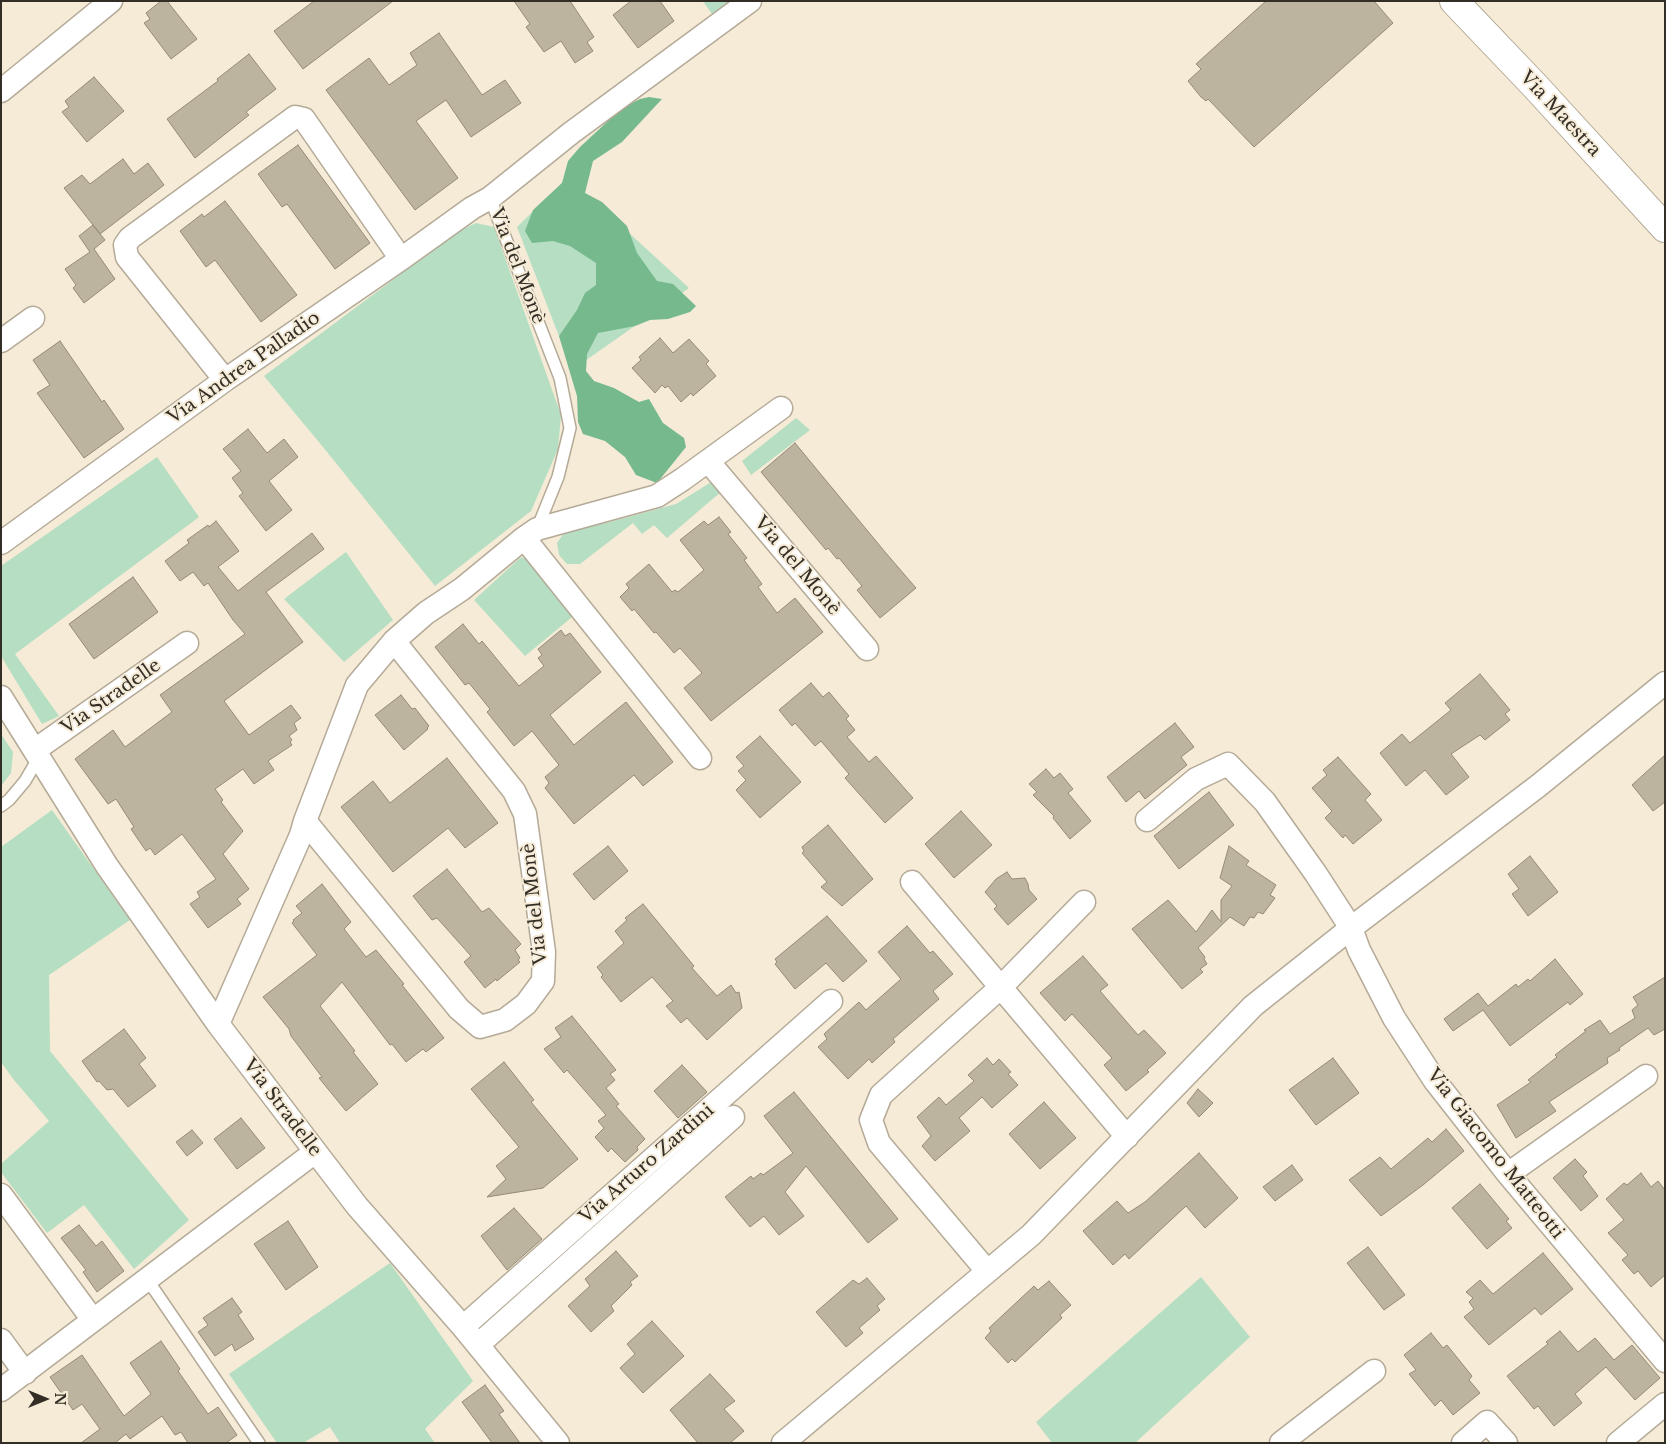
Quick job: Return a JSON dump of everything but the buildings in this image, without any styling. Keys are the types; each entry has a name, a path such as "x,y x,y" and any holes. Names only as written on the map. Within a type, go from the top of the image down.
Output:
{"main road":[{"name":"Via Maestra","path":"1454,1 1665,228"}],"street":[{"path":"1,91 111,1"},
{"name":"Via del Monè","path":"490,198 571,133 750,1"},
{"path":"225,380 127,258 125,245 130,238 295,116 304,119 401,259"},
{"name":"Via Andrea Palladio","path":"1,543 225,380 472,208 490,198"},
{"path":"1,341 33,318"},
{"name":"Via del Monè","path":"218,1024 301,836 357,685 394,641 426,614 462,589 530,533 657,496 781,408"},
{"name":"Via del Monè","path":"708,461 867,649"},
{"path":"530,533 700,758"},
{"name":"Via del Monè","path":"305,821 458,1009 480,1027 505,1020 526,1004 543,981 544,952 525,814 514,792 394,641"},
{"name":"Via Stradelle","path":"37,754 187,643"},
{"path":"783,1443 1031,1235 1253,1006 1351,928 1538,786 1665,683"},
{"name":"Via Stradelle","path":"1,697 107,866 218,1024 357,1206 463,1327 558,1443"},
{"name":"Via Giacomo Matteotti","path":"1147,820 1196,779 1228,764 1265,802 1316,874 1351,928 1363,958 1394,1018 1435,1081 1508,1174 1665,1361"},
{"path":"912,882 1127,1137"},
{"path":"987,1271 879,1143 871,1120 882,1095 1001,987 1084,902"},
{"name":"Via Arturo Zardini","path":"463,1327 831,1001"},
{"path":"1508,1174 1646,1076"},
{"name":"Via Arturo Zardini","path":"478,1345 733,1117"},
{"path":"1,1390 315,1152"},
{"path":"1,1195 92,1320"},
{"path":"1,1340 25,1373"},
{"path":"1282,1443 1374,1371"},
{"path":"1618,1443 1665,1404"},
{"path":"1463,1443 1487,1422 1506,1443"}],"lane":[{"name":"Via del Monè","path":"490,198 560,378 570,428 558,477 530,533"},
{"path":"1,806 9,800 25,780 37,754"},
{"path":"147,1279 259,1443"}],"green space":[{"path":"703,1 737,1 714,17"},
{"path":"649,97 662,99 622,142 593,161 585,193 602,202 627,226 637,253 657,281 673,284 696,306 690,312 668,319 650,320 635,326 598,333 587,354 586,371 594,381 614,388 639,402 649,399 663,423 684,438 686,447 657,483 636,475 625,457 605,441 583,434 578,422 577,396 559,336 577,310 585,293 596,285 596,263 570,246 553,241 532,243 525,231 533,210 562,183 568,161 580,147 622,108 640,99"},
{"path":"568,177 689,288 572,370 517,227"},
{"path":"476,223 494,227 561,415 558,449 531,511 435,586 264,376 457,232"},
{"path":"796,418 810,430 751,475 742,461"},
{"path":"157,457 199,517 15,654 59,716 42,724 1,656 1,566"},
{"path":"713,481 726,490 716,496 667,538 654,525 642,534 633,523 580,564 567,564 559,555 557,543 564,533 676,504"},
{"path":"346,552 393,620 344,662 284,599"},
{"path":"528,557 577,613 525,656 474,600 520,558"},
{"path":"1,734 13,752 11,773 1,786"},
{"path":"52,810 130,920 49,975 50,1051 189,1220 134,1269 84,1205 47,1233 1,1172 1,1164 49,1121 1,1062 1,847"},
{"path":"390,1263 473,1381 425,1429 435,1443 340,1443 330,1427 303,1443 277,1443 229,1374"},
{"path":"1201,1277 1250,1337 1135,1443 1052,1443 1036,1422"}]}
